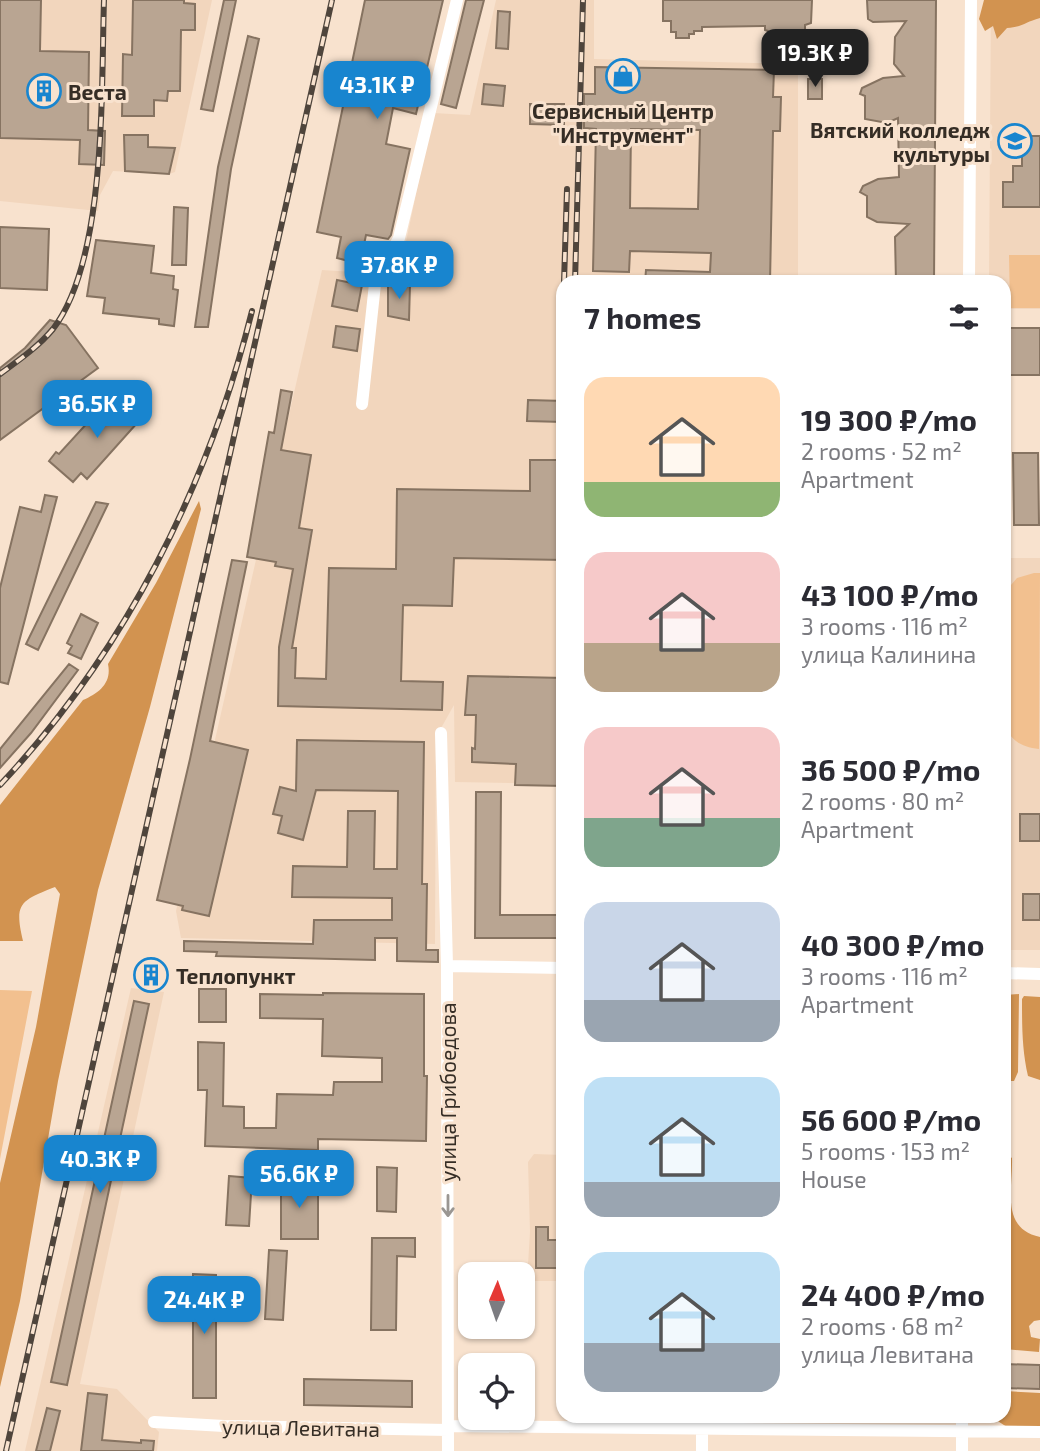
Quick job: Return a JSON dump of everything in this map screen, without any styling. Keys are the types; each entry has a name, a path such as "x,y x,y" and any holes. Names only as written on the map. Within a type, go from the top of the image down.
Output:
{"street":[{"path":"362,404 375,284 399,238 457,0"},
{"path":"970,275 971,0"},
{"name":"улица Грибоедова","path":"441,733 447,966 448,1451"},
{"path":"447,966 556,968"},
{"path":"1011,973 1040,974"},
{"name":"улица Левитана","path":"154,1422 224,1426 448,1428 660,1423"},
{"path":"702,1423 702,1451"},
{"name":"улица Левитана","path":"728,1423 962,1432 1040,1432"},
{"path":"962,1423 962,1451"}],"shaded area":[{"path":"0,0 212,0 175,172 113,171 100,195 98,211 0,201"},
{"path":"496,0 594,0 594,59 798,64 798,275 556,275 556,784 455,782 454,705 436,737 435,944 181,938 176,911 322,270 399,275 433,113 470,115"},
{"path":"984,0 1040,0 1040,18 1007,28 997,39 993,26 985,31 979,19"},
{"name":"Вятский колледж культуры","path":"991,0 1040,0 1040,309 1011,309 1011,275 989,275"},
{"path":"1009,255 1040,255 1040,308 1011,308"},
{"path":"199,501 201,509 150,707 98,890 58,1081 20,1301 0,1387 0,1183 36,1027 60,894 55,887 27,900 22,905 19,918 23,941 0,941 0,805 83,700 103,687 108,677 108,664 156,583"},
{"path":"1011,558 1040,558 1040,950 1011,950"},
{"path":"1040,573 1039,749 1018,743 1011,736 1011,585 1017,578"},
{"path":"131,988 164,992 80,1384 117,1389 159,1432 157,1451 25,1451"},
{"path":"0,990 32,991 0,1159"},
{"path":"1019,994 1018,1072 1014,1081 1011,1081 1011,995"},
{"path":"1024,996 1040,997 1040,1080 1028,1076 1026,1066 1022,1028"},
{"path":"534,1154 556,1155 556,1281 536,1281 536,1262 528,1262 528,1162"},
{"path":"1011,1206 1019,1225 1027,1232 1040,1237 1040,1320 1029,1326 1031,1337 1040,1339 1039,1352 1011,1350"},
{"path":"1011,1391 1040,1393 1040,1429 1010,1429 1001,1423 1011,1423"}],"building":[{"name":"Веста","path":"0,0 41,0 40,51 89,52 88,130 105,131 104,165 79,164 80,140 0,138"},
{"path":"133,0 184,0 184,3 195,4 195,30 181,30 180,91 168,91 167,101 154,100 154,116 122,116 123,54 132,55"},
{"path":"224,0 236,0 213,111 201,109"},
{"path":"365,0 443,0 416,114 393,108 386,144 410,149 391,235 388,239 366,235 360,264 337,258 341,237 317,232"},
{"path":"466,0 484,0 456,108 441,104"},
{"path":"663,0 812,0 811,23 805,25 805,35 796,35 796,39 791,39 791,43 774,43 773,38 768,38 765,26 702,27 702,31 689,34 689,38 676,38 676,32 671,32 671,21 663,21"},
{"path":"867,0 936,0 934,275 896,275 895,237 909,224 877,222 867,217 867,196 860,192 863,186 878,179 899,177 898,118 887,123 865,119 865,96 860,94 862,88 883,78 904,76 894,64 895,37 906,21 873,22 868,19"},
{"path":"498,11 510,12 508,49 496,48"},
{"path":"248,36 259,39 231,169 208,327 195,327 218,167"},
{"path":"595,67 774,70 773,97 781,97 780,131 773,131 770,275 646,275 646,270 710,272 711,253 630,251 629,272 593,271 596,129 584,128 584,94 595,94","holes":["631,129 700,130 698,209 630,208"]},
{"path":"808,79 822,79 822,99 808,99"},
{"path":"484,84 505,86 503,106 482,104"},
{"path":"530,104 564,104 564,125 530,124"},
{"path":"124,135 148,135 148,147 175,148 169,174 125,171"},
{"path":"1022,136 1040,136 1040,207 1003,207 1003,182 1013,182 1013,166 1022,166"},
{"path":"174,207 188,208 186,265 172,265"},
{"path":"0,227 49,229 47,290 0,288"},
{"path":"96,240 154,246 151,273 174,276 173,289 178,290 174,326 159,324 159,319 103,313 105,298 87,296"},
{"path":"337,280 362,285 357,311 332,306"},
{"path":"388,283 410,284 409,320 388,316"},
{"path":"50,320 66,325 98,368 0,440 0,368 25,348"},
{"path":"336,326 360,329 357,351 333,347"},
{"path":"1011,328 1040,328 1040,375 1011,375"},
{"path":"281,390 292,392 281,450 311,455 299,528 312,530 292,648 296,648 295,678 326,679 329,568 396,569 397,489 530,491 530,460 556,460 556,560 454,558 452,606 403,605 401,681 443,682 442,710 278,706 279,647 293,569 275,566 276,562 247,557 269,432 274,433"},
{"path":"131,396 146,409 136,420 138,422 87,479 81,473 73,482 49,461 56,452 59,454 101,408 107,414 117,403 121,407"},
{"path":"528,400 556,401 556,422 527,421"},
{"path":"1013,453 1038,453 1039,525 1014,525"},
{"path":"45,495 57,497 8,684 0,682 0,588 20,507 41,512"},
{"path":"96,502 108,504 38,650 26,644"},
{"path":"232,560 247,562 210,741 248,750 209,916 182,910 183,906 157,900"},
{"path":"81,614 98,623 81,659 68,653 72,646 67,643"},
{"path":"69,664 78,670 31,733 0,768 0,749"},
{"path":"468,676 556,678 556,786 515,785 516,764 472,762 476,715 465,715"},
{"path":"297,740 424,742 422,884 427,884 426,950 438,950 438,962 397,961 397,938 375,938 375,960 216,956 217,952 184,951 184,941 313,944 314,920 392,920 392,898 292,897 293,866 347,867 348,811 375,811 374,869 397,869 398,791 316,790 303,840 278,833 282,816 273,814 280,787 296,791"},
{"path":"476,792 501,792 500,915 556,915 556,938 475,938"},
{"path":"1020,814 1040,814 1040,841 1020,841"},
{"path":"1023,894 1040,894 1040,920 1023,920"},
{"path":"199,989 226,989 226,1022 199,1022"},
{"path":"260,994 424,994 426,1141 318,1139 318,1150 205,1146 207,1090 198,1090 198,1042 224,1043 223,1106 244,1107 244,1128 276,1128 277,1094 333,1095 334,1082 382,1082 382,1058 322,1056 323,1019 260,1018"},
{"path":"134,1001 149,1004 67,1385 51,1382"},
{"path":"377,1167 397,1168 396,1212 377,1211"},
{"path":"229,1176 252,1178 249,1226 226,1225"},
{"path":"281,1177 301,1177 301,1187 318,1187 318,1239 281,1239"},
{"path":"536,1227 548,1227 548,1240 556,1240 556,1268 536,1268"},
{"path":"372,1238 415,1238 415,1257 397,1256 396,1330 371,1330"},
{"path":"269,1250 287,1251 283,1320 265,1319"},
{"path":"193,1274 216,1275 216,1398 193,1398"},
{"path":"1011,1364 1040,1365 1040,1389 1011,1388"},
{"path":"304,1379 412,1381 412,1407 304,1405"},
{"path":"88,1393 107,1395 102,1440 141,1443 141,1440 154,1441 153,1451 81,1451"},
{"path":"47,1408 60,1411 50,1451 36,1451"}],"railway":[{"path":"0,374 53,329 71,298 83,260 98,171 104,0"},
{"path":"6,1451 332,0"},
{"path":"575,275 583,0"},
{"path":"564,275 567,189"},
{"path":"0,785 45,734 86,680 156,565 186,504 212,441 252,311"}],"place":[{"name":"Сервисный Центр \"Инструмент\"","path":"623,76"},
{"name":"Веста","path":"44,91"},
{"name":"Вятский колледж культуры","path":"1015,141"},
{"name":"Теплопункт","path":"151,975"}]}
